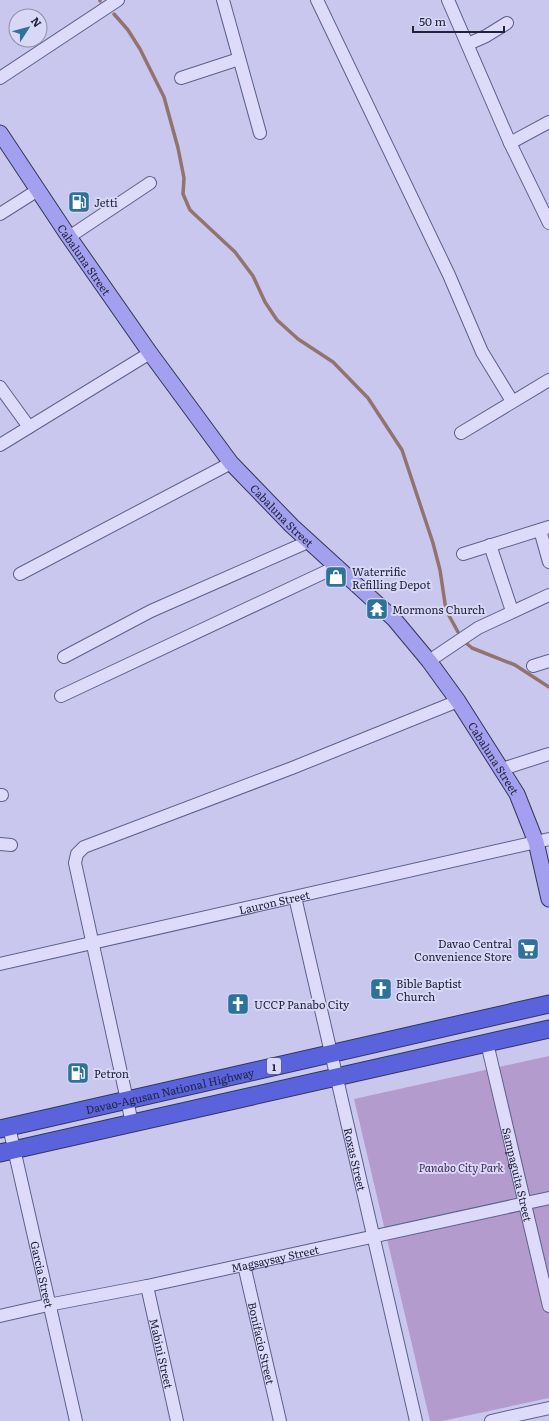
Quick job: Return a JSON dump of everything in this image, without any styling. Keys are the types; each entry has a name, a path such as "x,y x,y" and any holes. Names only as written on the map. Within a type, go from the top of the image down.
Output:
{"highway":[{"name":"Davao-Agusan National Highway","path":"4,1128 549,1004"},
{"path":"481,1019 487,1043"},
{"name":"Davao-Agusan National Highway","path":"7,1151 549,1029"}],"main road":[{"name":"Cabaluna Street","path":"0,133 69,237 150,353 231,463 292,526 338,566 394,619 429,661 458,701 502,769 517,794 529,822 542,841 549,899"}],"street":[{"path":"0,78 118,0"},
{"path":"223,0 260,133"},
{"path":"317,0 449,275 482,352 512,402"},
{"path":"448,0 510,143 549,223"},
{"path":"468,44 486,36 507,23"},
{"path":"181,78 239,59"},
{"path":"510,143 549,122"},
{"path":"69,237 150,183"},
{"path":"0,214 38,190"},
{"path":"0,445 150,353"},
{"path":"460,433 549,380"},
{"path":"0,387 29,427"},
{"path":"20,574 150,508 231,463"},
{"path":"463,554 544,528 549,562"},
{"path":"64,657 151,611 310,541"},
{"path":"490,545 512,611"},
{"path":"61,696 338,566"},
{"path":"429,661 478,628 549,595"},
{"path":"533,666 549,661"},
{"path":"132,1123 74,859 80,850 292,768 458,701"},
{"path":"502,769 549,754"},
{"name":"Lauron Street","path":"0,964 542,841"},
{"name":"Roxas Street","path":"295,897 416,1421"},
{"name":"Sampaguita Street","path":"487,1043 549,1305"},
{"name":"Garcia Street","path":"4,1128 7,1151 48,1305 76,1421"},
{"name":"Magsaysay Street","path":"0,1316 147,1286 549,1198"},
{"name":"Bonifacio Street","path":"244,1265 280,1421"},
{"name":"Mabini Street","path":"147,1286 177,1421"},
{"path":"491,1421 549,1408"}],"green space":[{"name":"Panabo City Park","path":"549,1056 549,1398 442,1421 430,1421 354,1099"}],"waterway":[{"path":"114,14 128,30 140,49 164,97 178,148 184,178 183,194 190,210 235,252 253,276 265,302 277,320 298,339 333,362 368,398 402,450 433,543 440,570 446,610 458,632"},
{"path":"466,643 472,648 515,665 549,687"}],"place":[{"name":"Jetti","path":"79,202"},
{"name":"Waterrific Refilling Depot","path":"336,577"},
{"name":"Mormons Church","path":"377,609"},
{"name":"Davao Central Convenience Store","path":"528,949"},
{"name":"Bible Baptist Church","path":"381,989"},
{"name":"UCCP Panabo City","path":"238,1004"},
{"name":"Petron","path":"78,1073"}]}
